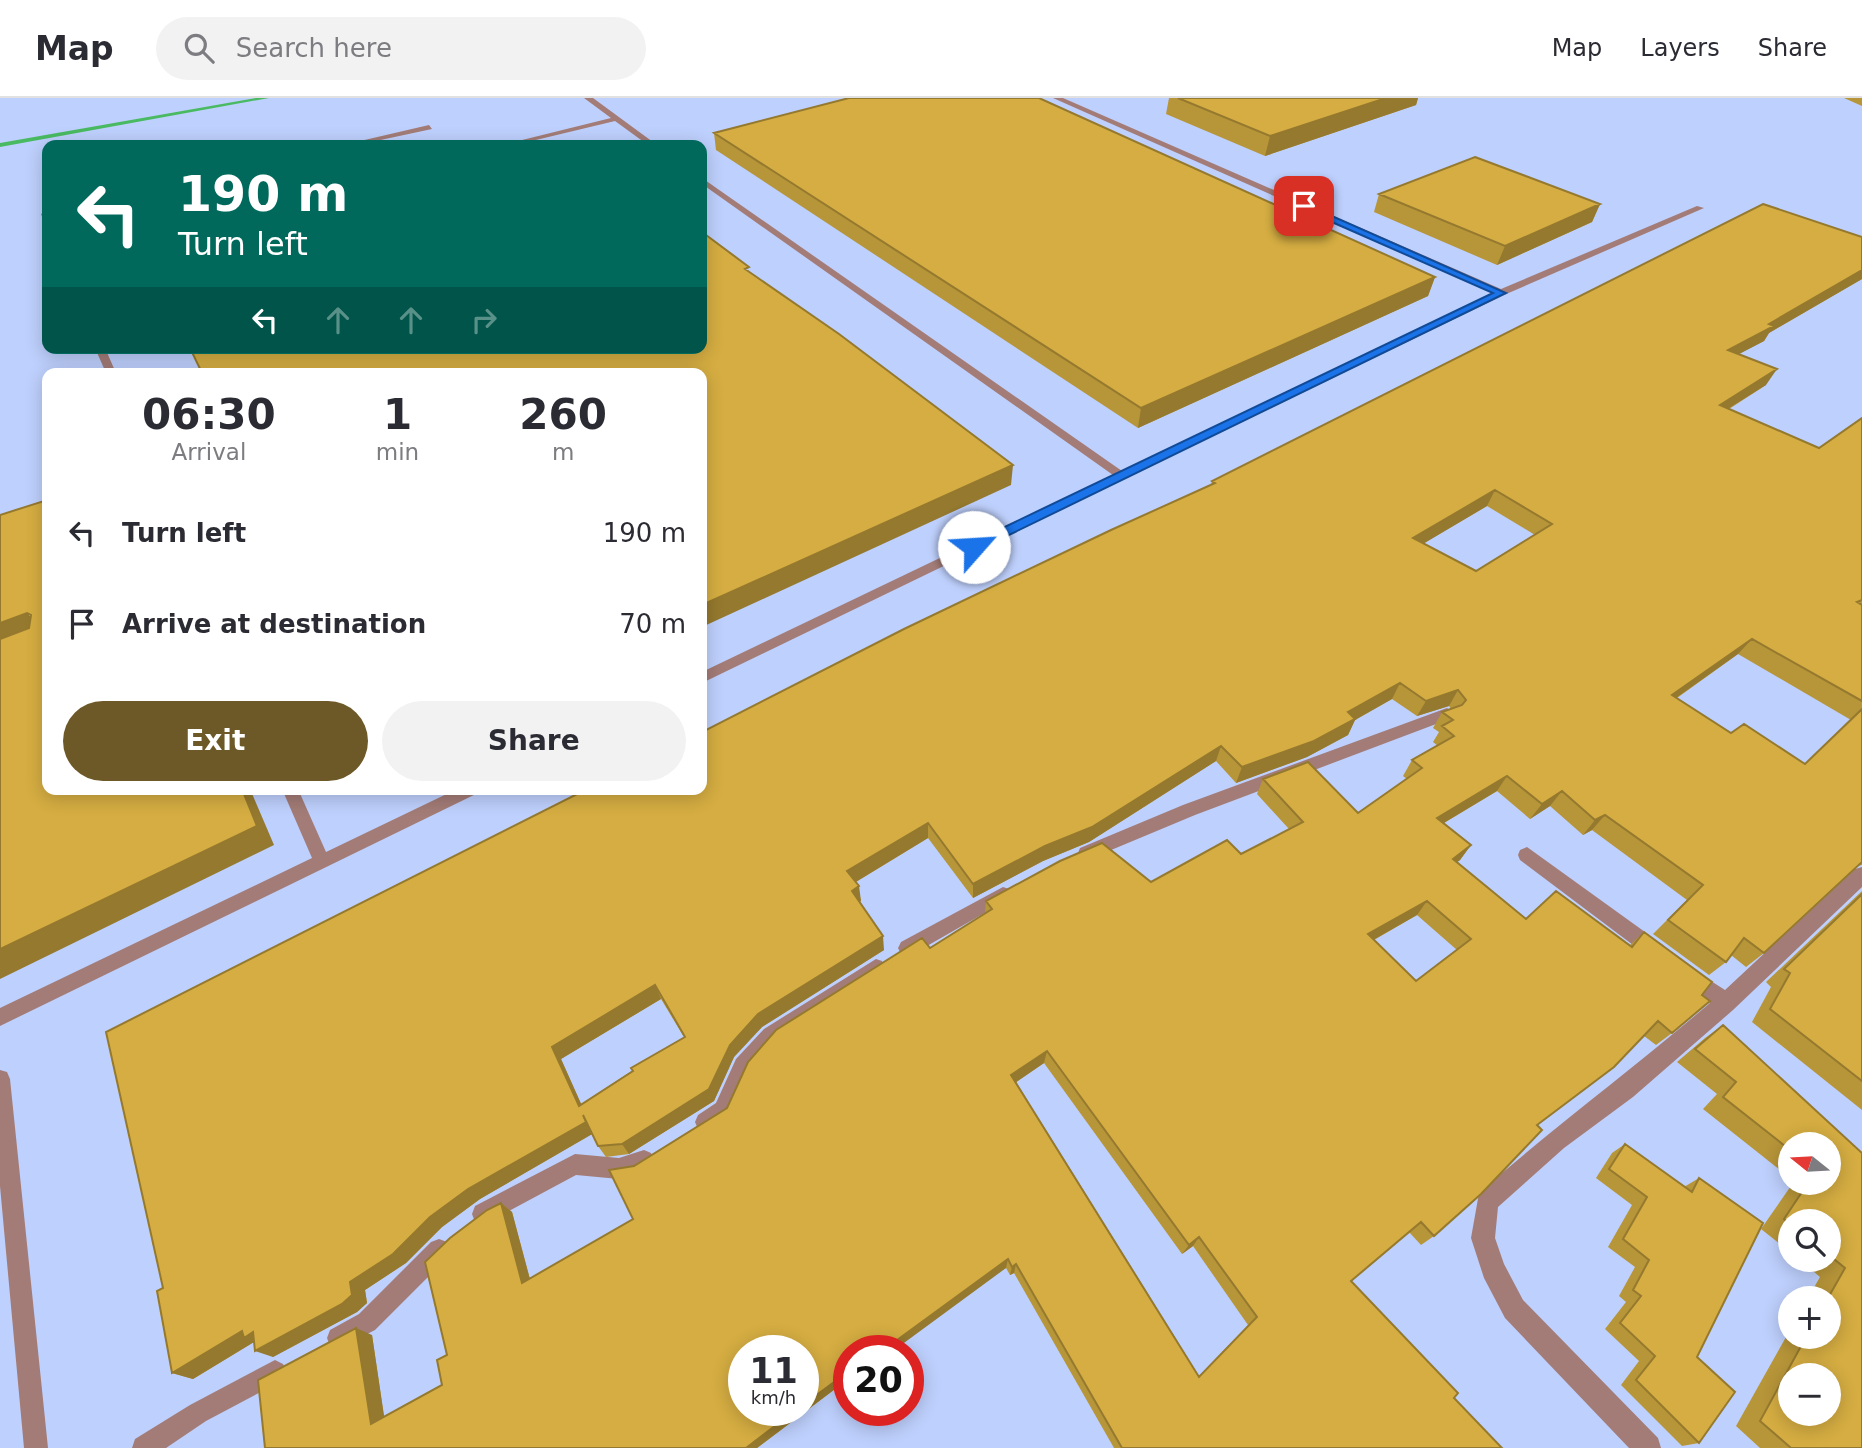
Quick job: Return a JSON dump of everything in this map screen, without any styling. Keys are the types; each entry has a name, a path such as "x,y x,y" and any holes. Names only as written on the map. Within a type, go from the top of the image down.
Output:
{"street":[{"path":"1527,855 1726,1003"},
{"path":"1648,1448 1514,1309 1493,1269 1483,1238 1488,1201 1556,1140 1625,1089 1726,1003 1862,875"}],"lane":[{"path":"588,98 646,140"},
{"path":"1057,98 1501,293"},
{"path":"527,140 616,119"},
{"path":"370,140 429,127"},
{"path":"707,184 1122,476"},
{"path":"707,676 1501,293 1700,208"},
{"path":"1063,863 1189,810 1447,714"},
{"path":"293,795 322,862"},
{"path":"0,1017 460,795"},
{"path":"692,1130 723,1110 743,1066 771,1035 929,934 1014,888"},
{"path":"0,1079 36,1448"},
{"path":"470,1223 489,1209 576,1164 601,1170 633,1167 657,1152"},
{"path":"319,1348 367,1322 452,1237"},
{"path":"144,1448 198,1413 295,1361"}],"building":[{"path":"849,98 1039,98 1435,277 1141,408 714,133"},
{"path":"1178,98 1386,98 1270,136"},
{"path":"1475,157 1600,204 1505,246 1379,194"},
{"path":"1763,204 1862,237 1862,270 1769,324 1774,326 1728,350 1777,369 1720,405 1819,448 1862,418 1862,600 1857,602 1862,605 1862,701 1752,639 1672,695 1731,733 1744,724 1805,764 1862,709 1862,862 1764,953 1744,938 1726,962 1668,920 1703,885 1605,815 1595,820 1562,791 1542,804 1507,776 1437,818 1471,845 1453,859 1526,919 1556,891 1632,947 1644,932 1712,982 1702,995 1710,1001 1672,1033 1658,1021 1614,1067 1537,1125 1542,1130 1481,1194 1434,1236 1421,1222 1351,1281 1458,1393 1454,1398 1502,1448 1122,1448 1016,1264 1012,1267 1008,1259 904,1335 833,1335 833,1383 819,1393 819,1335 728,1335 728,1426 775,1426 746,1448 265,1448 258,1380 356,1328 371,1424 442,1385 437,1360 447,1355 425,1262 450,1238 487,1210 501,1203 522,1283 633,1219 609,1170 634,1166 727,1108 748,1062 776,1030 922,938 930,948 992,909 986,901 1060,861 1102,843 1151,882 1227,840 1241,854 1303,822 1263,779 1308,762 1358,813 1422,768 1412,760 1454,736 1442,726 1453,720 1442,712 1462,705 1466,700 1458,690 1426,701 1400,683 1348,712 1355,719 1314,741 1242,767 1221,746 1092,827 1045,846 973,884 928,823 847,871 859,886 852,891 883,936 758,1014 730,1045 709,1089 622,1144 598,1146 583,1115 586,1122 468,1189 430,1217 393,1254 350,1282 352,1295 342,1304 255,1351 253,1332 244,1338 242,1331 172,1373 157,1291 163,1288 106,1032 575,795 707,795 707,729 904,629 1215,483 1212,481","holes":["1495,490 1552,524 1476,571 1413,538","1427,901 1471,939 1416,981 1368,934","655,985 685,1037 631,1068 633,1071 579,1106 552,1047","1047,1051 1189,1245 1199,1237 1257,1317 1199,1377 1011,1075"]},
{"path":"707,236 749,267 745,269 839,334 1013,465 707,603 707,368 200,368 193,354 707,354"},
{"path":"42,502 42,795 244,795 257,826 0,949 0,639 29,628 31,615 27,613 0,623 0,515"},
{"path":"1862,894 1862,1081 1770,1009 1790,973 1784,969"},
{"path":"1723,1025 1839,1132 1778,1132 1778,1141 1723,1097 1736,1082 1695,1049"},
{"path":"1841,1134 1862,1153 1862,1448 1791,1448 1760,1421 1778,1388 1778,1426 1841,1426 1841,1363 1792,1363 1799,1349 1841,1349 1841,1286 1835,1286 1845,1268 1841,1265 1841,1209 1791,1209 1800,1195 1841,1195"},
{"path":"1625,1144 1692,1192 1699,1178 1763,1223 1697,1357 1735,1392 1699,1443 1636,1380 1655,1356 1620,1323 1641,1296 1633,1290 1649,1260 1623,1239 1647,1197 1609,1169"}],"waterway":[{"path":"0,145 266,98"}],"route":[{"path":"974,547 1501,293 1304,206"}]}
